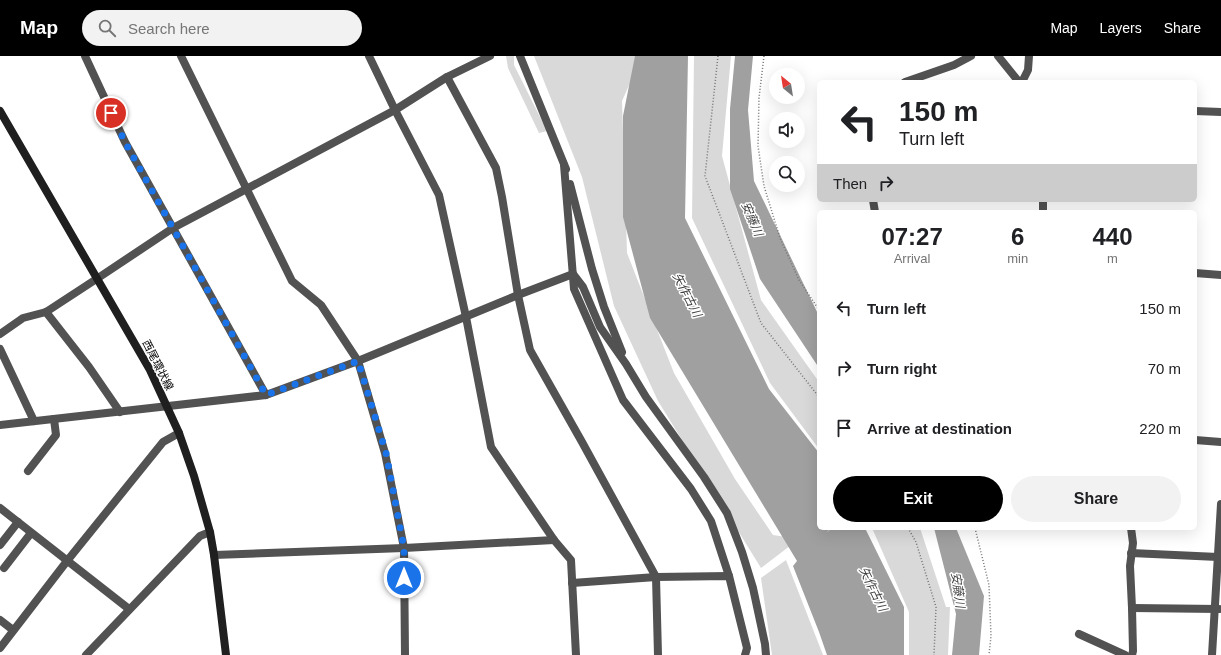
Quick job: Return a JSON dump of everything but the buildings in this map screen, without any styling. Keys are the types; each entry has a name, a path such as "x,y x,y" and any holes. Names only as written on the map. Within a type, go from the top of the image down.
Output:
{"main road":[{"name":"西尾環状線","path":"0,111 150,370 179,433 194,476 210,532 226,655"}],"street":[{"path":"85,56 125,142 266,395"},
{"path":"181,56 248,189 292,281 321,305 358,361 386,453 404,548 404,655"},
{"path":"369,56 439,195 466,317 491,447 554,540 571,560 576,655"},
{"path":"0,334 23,318 46,312 174,228 395,110 447,77 490,56"},
{"path":"520,56 564,165 592,270 604,307 626,364"},
{"path":"911,80 954,65 971,56"},
{"path":"998,56 1017,80"},
{"path":"1023,80 1028,70 1029,56"},
{"path":"447,77 496,168 518,295 530,350 656,577 658,655"},
{"path":"1197,111 1221,112"},
{"path":"564,165 574,289 623,400 692,489 712,521 729,576 747,648 745,655"},
{"path":"1197,273 1221,275"},
{"path":"0,425 266,395 358,361 573,274"},
{"path":"573,274 583,287 600,327 626,364 646,397 704,476 727,514 742,552 753,588 766,655"},
{"path":"46,312 89,366 120,412"},
{"path":"0,349 34,421"},
{"path":"28,472 56,435 54,419"},
{"path":"0,648 67,561 163,442 179,433"},
{"path":"1197,440 1221,442"},
{"path":"1212,655 1218,609 1218,557 1221,504"},
{"path":"0,508 129,609"},
{"path":"0,545 18,522"},
{"path":"1131,530 1133,543 1130,566 1132,655"},
{"path":"86,655 200,536 210,532"},
{"path":"4,568 32,533"},
{"path":"214,555 404,548 554,540"},
{"path":"1132,553 1218,557"},
{"path":"572,583 656,577 729,576"},
{"path":"1132,608 1218,609"},
{"path":"0,620 13,630"},
{"path":"1079,634 1125,655"}],"path":[{"path":"718,56 705,176 761,323 817,394"},
{"path":"764,56 759,98 758,146 764,186 780,238 799,280 817,307"},
{"path":"909,530 916,542 936,607 934,655"},
{"path":"975,530 989,585 991,636 989,655"}],"shaded area":[{"path":"506,56 514,56 514,65 547,131 539,133 508,68"},
{"path":"534,56 642,56 622,101 627,253 674,373 735,479 773,535 799,539 761,568 658,401 614,306 582,177"},
{"path":"694,56 731,56 722,156 761,300 817,379 817,446 770,383 692,218"},
{"path":"873,530 921,530 946,607 950,607 948,655 909,655 909,612"},
{"path":"786,560 823,655 772,655 761,578"}],"water":[{"name":"矢作古川","path":"635,56 688,56 685,218 769,389 817,450 817,530 829,530 826,533 830,530 866,530 904,607 904,655 827,655 793,566 797,561 650,318 623,217 623,116"},
{"name":"安藤川","path":"735,56 753,56 748,110 754,181 817,312 817,365 760,279 730,189 730,109"},
{"name":"安藤川","path":"935,530 957,530 984,596 979,655 952,655 956,614"}],"route":[{"path":"111,113 125,142 266,395 358,361 386,453 404,548 404,578"}]}
